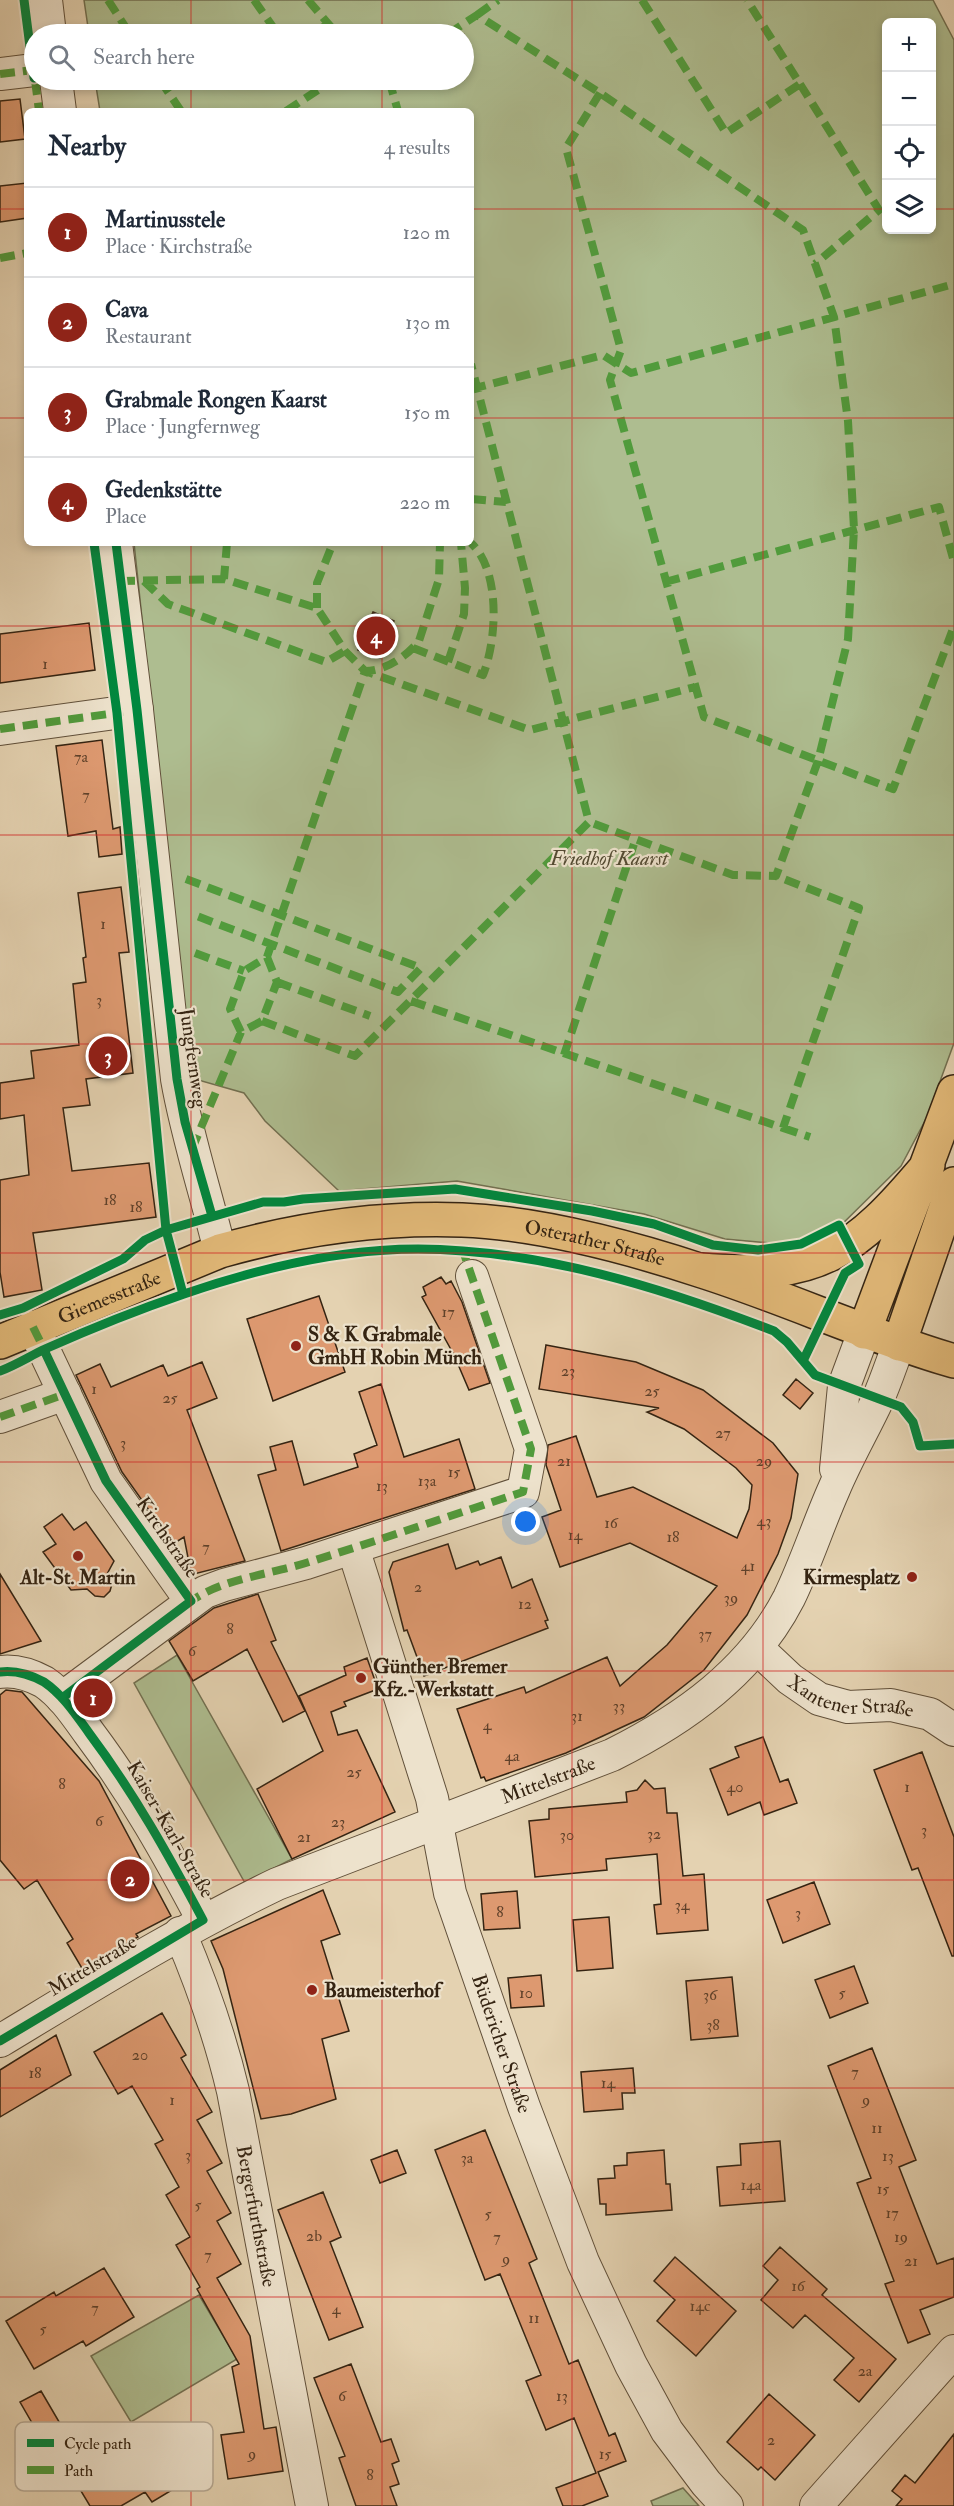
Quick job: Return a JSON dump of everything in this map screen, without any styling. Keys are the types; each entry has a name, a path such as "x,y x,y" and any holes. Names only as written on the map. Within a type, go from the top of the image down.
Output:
{"main road":[{"path":"864,1332 954,1092"},
{"path":"701,1270 737,1273 769,1272 790,1269 831,1255 874,1225 928,1165"},
{"path":"899,1344 954,1184"},
{"name":"Osterather Straße","path":"220,1251 257,1240 341,1226 382,1222 463,1220 524,1227 603,1244 701,1270 825,1314 864,1332 954,1361"},
{"path":"954,1224 954,1244"},
{"name":"Giemesstraße","path":"0,1342 220,1251"}],"street":[{"path":"46,0 49,24"},
{"path":"0,74 24,71"},
{"path":"57,90 60,108"},
{"name":"Jungfernweg","path":"116,546 137,710 177,1079 185,1122 220,1251"},
{"path":"0,729 137,710"},
{"name":"Kirchstraße","path":"62,1698 191,1601 224,1585 353,1548 523,1492 531,1449 472,1276"},
{"name":"Kirchstraße","path":"33,1327 106,1480 191,1601"},
{"name":"Mittelstraße","path":"834,1488 844,1386 864,1332"},
{"name":"Mittelstraße","path":"0,2041 191,1927 277,1884 612,1755 657,1732 695,1707 757,1648 776,1621 789,1597 834,1488 878,1398 899,1344"},
{"path":"0,1417 65,1394"},
{"name":"Büdericher Straße","path":"353,1548 428,1787 450,1893 524,2107 583,2262 631,2365 667,2431 706,2483 727,2506"},
{"name":"Xantener Straße","path":"757,1648 790,1679 819,1699 848,1707 891,1705 930,1714 954,1730"},
{"name":"Kaiser-Karl-Straße","path":"0,1672 24,1673 43,1682 62,1698 118,1771 147,1817 191,1927"},
{"name":"Bergerfurthstraße","path":"191,1927 233,2091 312,2506"},
{"path":"816,2506 954,2351"}],"green space":[{"name":"Friedhof Kaarst","path":"84,0 933,0 954,40 954,1043 927,1117 901,1166 830,1236 782,1244 725,1239 644,1214 457,1181 339,1191 265,1121 244,1093 191,1078 134,546 474,546 474,108 100,108 97,90 474,90 474,24 88,24"},
{"path":"177,1655 292,1859 245,1883 134,1683"},
{"path":"199,2295 237,2359 131,2422 91,2356"},
{"path":"683,2488 699,2506 653,2506 651,2501"}],"building":[{"path":"20,99 24,139 0,142 0,101"},
{"path":"24,183 24,218 0,222 0,186"},
{"path":"373,612 394,621 380,658 358,650"},
{"path":"89,623 95,670 0,683 0,634"},
{"path":"102,740 113,829 120,827 122,854 99,857 96,831 68,836 56,746"},
{"path":"121,887 129,952 119,953 133,1073 86,1079 90,1105 63,1108 72,1171 149,1163 156,1217 33,1233 42,1290 4,1297 0,1272 0,1180 29,1175 24,1115 0,1119 0,1083 34,1078 31,1051 79,1045 73,984 86,982 83,958 86,957 78,893"},
{"path":"441,1277 446,1284 451,1281 462,1302 490,1383 469,1390 454,1355 422,1297 426,1295 423,1287"},
{"name":"S & K Grabmale GmbH Robin Münch","path":"319,1296 345,1372 273,1401 247,1319"},
{"path":"546,1345 636,1362 703,1390 773,1443 798,1474 791,1518 778,1554 747,1615 704,1670 644,1717 566,1753 486,1781 484,1777 481,1778 457,1709 524,1687 526,1693 607,1657 620,1686 667,1645 717,1586 630,1543 560,1567 542,1517 561,1510 546,1465 548,1445 576,1436 597,1497 633,1487 737,1538 749,1509 752,1485 736,1468 684,1429 647,1412 659,1408 539,1389"},
{"path":"202,1362 217,1398 187,1410 245,1561 194,1574 190,1568 184,1537 173,1544 122,1472 76,1375 100,1364 111,1387 163,1365 168,1376"},
{"path":"796,1379 813,1393 800,1409 783,1395"},
{"path":"381,1384 404,1457 459,1439 475,1489 281,1551 258,1475 276,1470 270,1447 292,1441 304,1485 358,1467 354,1454 377,1445 359,1392"},
{"name":"Alt-St. Martin","path":"62,1514 74,1530 86,1522 114,1561 106,1576 112,1584 110,1591 104,1597 95,1596 87,1589 71,1590 43,1552 56,1544 44,1527"},
{"path":"448,1544 456,1569 478,1561 480,1565 501,1557 512,1588 532,1579 548,1620 545,1621 548,1628 424,1676 407,1630 404,1631 389,1572 393,1562"},
{"path":"0,1574 41,1641 0,1654"},
{"path":"258,1594 276,1640 271,1642 305,1711 283,1722 247,1649 193,1681 169,1641 214,1608"},
{"path":"367,1658 378,1689 344,1702 346,1706 331,1712 338,1735 357,1730 395,1812 292,1859 257,1789 323,1751 299,1696 346,1675 344,1667"},
{"path":"6,1690 22,1692 99,1781 171,1916 136,1934 138,1937 83,1970 67,1943 73,1939 37,1880 24,1889 0,1860 0,1695"},
{"path":"763,1737 780,1782 788,1779 797,1803 764,1815 760,1802 728,1815 710,1769 739,1757 735,1747"},
{"path":"922,1752 954,1837 954,1956 952,1956 918,1868 912,1870 874,1770"},
{"path":"645,1780 654,1789 665,1788 667,1813 677,1813 683,1876 704,1874 708,1930 657,1934 654,1905 661,1904 657,1854 606,1859 607,1870 535,1877 529,1821 549,1819 549,1809 627,1802 626,1792 637,1790"},
{"path":"814,1882 830,1924 783,1943 767,1900"},
{"name":"Baumeisterhof","path":"323,1890 340,1934 321,1941 349,2031 322,2039 336,2099 291,2114 261,2119 223,1969 211,1941"},
{"path":"517,1891 520,1928 484,1930 481,1894"},
{"path":"609,1917 613,1968 577,1971 573,1920"},
{"path":"854,1966 868,2003 830,2018 815,1980"},
{"path":"541,1975 544,2006 511,2008 508,1978"},
{"path":"732,1977 738,2036 691,2040 686,1981"},
{"path":"162,2013 186,2055 181,2058 212,2112 197,2120 222,2163 207,2171 231,2213 217,2221 241,2264 217,2278 250,2336 264,2429 276,2427 283,2471 228,2479 221,2435 244,2432 232,2367 239,2364 197,2289 200,2287 176,2245 190,2237 166,2195 179,2187 155,2144 163,2140 132,2086 118,2094 94,2052"},
{"path":"56,2035 71,2075 0,2117 0,2070"},
{"path":"872,2048 916,2160 899,2167 918,2216 937,2264 954,2258 954,2297 920,2310 930,2334 908,2343 885,2284 894,2281 857,2183 871,2178 828,2066"},
{"path":"633,2068 635,2093 622,2093 623,2109 584,2112 581,2072"},
{"path":"485,2130 537,2259 529,2263 569,2364 578,2360 609,2436 615,2433 626,2461 598,2472 608,2496 582,2506 563,2506 556,2488 596,2473 574,2418 546,2430 526,2381 541,2375 500,2274 485,2280 435,2150"},
{"path":"780,2141 785,2201 720,2206 717,2167 741,2165 740,2144"},
{"path":"397,2150 406,2173 380,2183 371,2160"},
{"path":"664,2150 666,2184 670,2184 672,2210 606,2215 606,2204 600,2204 598,2179 615,2178 614,2166 627,2165 627,2153"},
{"path":"323,2192 341,2237 330,2242 363,2327 329,2340 278,2210"},
{"path":"780,2247 827,2289 822,2295 896,2359 859,2402 834,2380 854,2358 805,2315 793,2328 761,2300 778,2280 763,2266"},
{"path":"675,2257 736,2311 696,2356 657,2321 675,2300 654,2281"},
{"path":"104,2268 134,2317 86,2346 83,2341 34,2369 6,2321 54,2292 56,2296"},
{"path":"351,2364 381,2442 391,2439 399,2461 392,2464 399,2484 390,2487 397,2506 356,2506 339,2458 345,2456 314,2378"},
{"path":"41,2391 59,2422 32,2422 20,2402"},
{"path":"769,2394 815,2435 775,2480 761,2467 758,2470 727,2442"},
{"path":"954,2434 954,2506 896,2506 902,2499 892,2491 905,2475 915,2483"},
{"path":"81,2491 170,2491 152,2502 145,2492 121,2506 90,2506"}],"marked path":[{"path":"108,0 124,24"},
{"path":"254,0 271,24"},
{"path":"308,0 328,24"},
{"path":"477,15 498,0"},
{"path":"642,0 726,133 800,84 747,0"},
{"path":"463,24 477,15 600,93 803,230 834,317 848,421 854,529 848,639 818,761 776,876 733,875 589,822"},
{"path":"0,74 24,71"},
{"path":"800,84 879,210 815,264"},
{"path":"36,90 39,108"},
{"path":"167,90 179,108"},
{"path":"291,108 318,90"},
{"path":"392,90 397,108"},
{"path":"600,93 566,148 621,350 610,380 704,717 893,789 954,626"},
{"path":"0,258 24,254"},
{"path":"474,388 603,355 631,373 954,284"},
{"path":"262,1021 355,1056 589,822 474,376"},
{"path":"474,499 506,502"},
{"path":"665,582 939,507 954,562"},
{"path":"227,546 224,579 317,608 345,651 365,671 530,730 695,687"},
{"path":"317,608 317,583 332,546"},
{"path":"267,957 365,671 380,669 395,662 419,641 439,579 440,546"},
{"path":"448,662 464,614 465,588 461,546"},
{"path":"413,648 483,675 491,644 494,606 488,571 481,555 474,546"},
{"path":"120,581 224,579"},
{"path":"144,581 168,604 326,662 345,651"},
{"path":"0,729 123,712"},
{"path":"564,1055 636,838"},
{"path":"411,1001 783,1128 859,908 776,876"},
{"path":"186,879 421,968 398,992 194,915"},
{"path":"195,953 244,971"},
{"path":"267,957 277,982 262,1021 241,1032 230,1009 244,971 267,957"},
{"path":"277,982 370,1016"},
{"path":"192,1149 241,1032"},
{"path":"783,1128 810,1137"},
{"path":"187,1604 215,1588 309,1562 523,1492 531,1449 463,1251"},
{"path":"33,1327 46,1353"},
{"path":"0,1417 65,1394"}],"cycle path":[{"path":"24,0 27,24"},
{"path":"94,546 117,713 166,1230 183,1294"},
{"path":"116,546 137,710 177,1079 185,1122 212,1216"},
{"path":"0,1315 23,1308 123,1259 145,1240 166,1230 263,1202 455,1189 592,1211 654,1224 713,1245 758,1250 801,1244 839,1225 859,1264 845,1273 803,1361"},
{"path":"0,1371 45,1349 131,1313 240,1276 299,1262 359,1253 418,1249 464,1251 510,1256 600,1274 688,1300 774,1331 787,1342 815,1375 901,1407 913,1422 920,1446 954,1444"},
{"path":"44,1350 106,1481 191,1601 62,1698"},
{"path":"0,1672 17,1672 39,1679 51,1687 69,1706 136,1801 203,1920 0,2041"}],"place":[{"name":"Gedenkstätte","path":"376,636"},
{"name":"Grabmale Rongen Kaarst","path":"108,1056"},
{"name":"S & K Grabmale GmbH Robin Münch","path":"296,1346"},
{"name":"Alt-St. Martin","path":"78,1556"},
{"name":"Kirmesplatz","path":"912,1577"},
{"name":"Günther Bremer Kfz.-Werkstatt","path":"361,1678"},
{"name":"Martinusstele","path":"93,1698"},
{"name":"Cava","path":"130,1879"},
{"name":"Baumeisterhof","path":"312,1990"}]}
